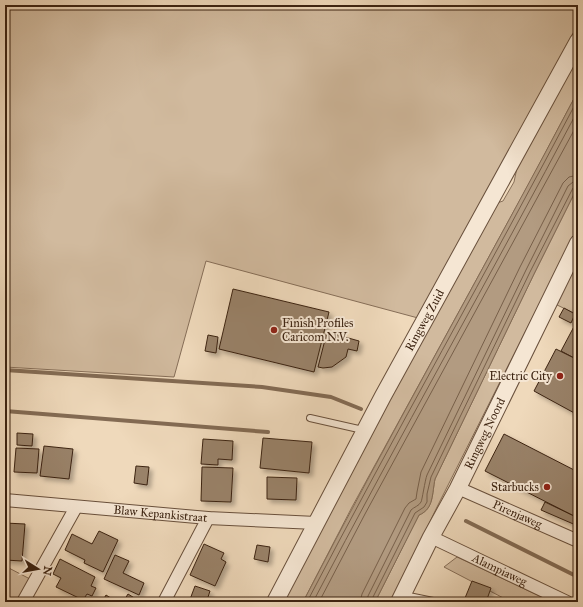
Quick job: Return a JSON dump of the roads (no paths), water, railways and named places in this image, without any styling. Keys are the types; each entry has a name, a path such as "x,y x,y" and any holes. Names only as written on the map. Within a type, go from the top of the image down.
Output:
{"street":[{"name":"Ringweg Zuid","path":"275,602 365,430 578,41"},
{"name":"Ringweg Noord","path":"401,598 431,537 458,488 578,243"},
{"name":"Pirenjaweg","path":"458,488 578,541"},
{"name":"Blaw Kepankistraat","path":"5,500 208,518 316,523"},
{"path":"23,602 76,507"},
{"path":"164,602 208,518"},
{"name":"Alampiaweg","path":"431,537 567,602"}],"lane":[{"path":"310,418 365,430"},
{"path":"401,598 438,602"}],"water":[{"path":"578,91 578,186 435,479 430,505 419,515 375,602 303,602 510,219"}],"waterway":[{"path":"5,370 262,387 331,397 361,409"},
{"path":"5,411 268,432"},
{"path":"466,521 578,577"}],"place":[{"name":"Finish Profiles Caricom N.V.","path":"274,330"},
{"name":"Electric City","path":"560,376"},
{"name":"Starbucks","path":"547,487"}]}
